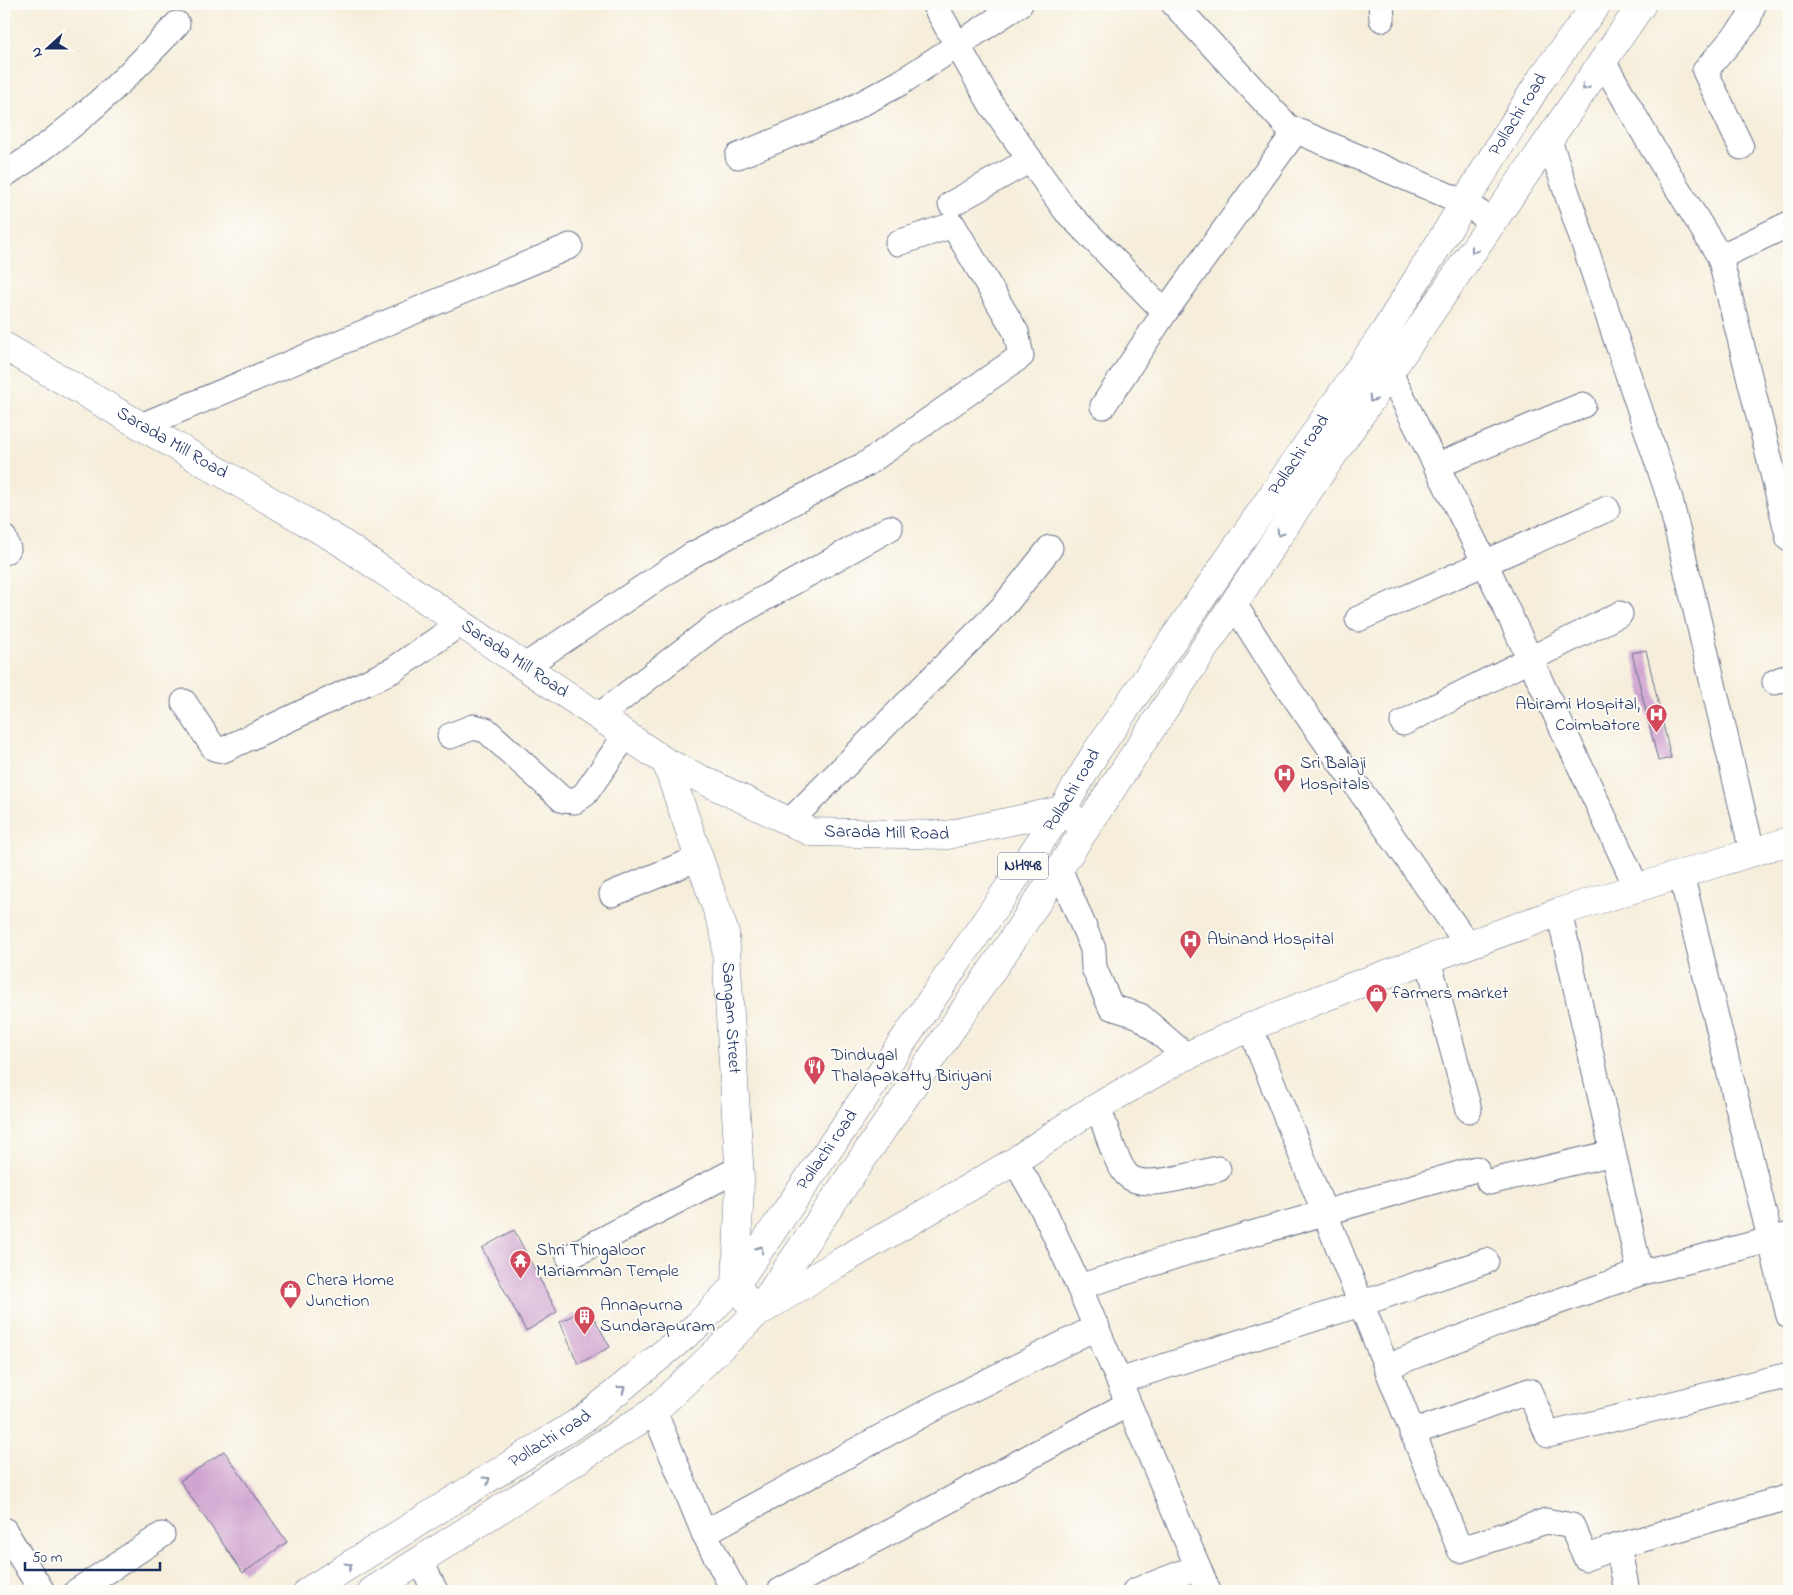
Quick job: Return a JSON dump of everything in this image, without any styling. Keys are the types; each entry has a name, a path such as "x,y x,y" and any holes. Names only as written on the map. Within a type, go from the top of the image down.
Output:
{"main road":[{"name":"Pollachi road","path":"308,1591 585,1418 699,1324 736,1284 1062,810 1096,752 1385,331 1541,79 1597,4"},
{"name":"NH948","path":"372,1591 654,1411 756,1314 1086,828 1390,373 1642,4"},
{"name":"Sarada Mill Road","path":"4,346 339,541 666,762 812,832 947,835 1062,810"},
{"name":"Sangam Street","path":"666,762 725,933 740,1168 736,1284"},
{"path":"1062,810 1086,828"},
{"path":"736,1284 756,1314 835,1265 1015,1161 1098,1106 1186,1056 1250,1027 1428,959 1559,912 1789,840"}],"street":[{"path":"934,4 991,104 1066,211 1165,312"},
{"path":"738,156 844,112 900,83 1020,4"},
{"path":"1174,4 1288,127 1295,132 1465,203 1493,222"},
{"path":"1741,148 1705,71 1748,21 1753,4"},
{"path":"4,175 24,162 84,115 132,72 176,24"},
{"path":"1603,60 1652,147 1720,257 1789,540"},
{"path":"1103,406 1165,312 1295,132"},
{"path":"1549,140 1670,499 1752,851"},
{"path":"951,204 1030,160"},
{"path":"1720,257 1789,224"},
{"path":"525,666 692,555 866,464 1021,356 1016,332 953,225 898,243"},
{"path":"141,426 570,246"},
{"path":"1390,373 1485,562 1637,888"},
{"path":"1436,466 1584,405"},
{"path":"1358,619 1606,509"},
{"path":"599,716 715,626 890,528"},
{"path":"4,538 8,549 4,552"},
{"path":"790,821 1003,607 1050,548"},
{"path":"1234,604 1277,672 1468,945"},
{"path":"1404,724 1620,614"},
{"path":"184,702 214,748 223,750 393,670 461,623"},
{"path":"450,736 473,727 486,730 563,800 575,801 585,794 626,735"},
{"path":"612,894 699,858"},
{"path":"1059,868 1093,949 1094,968 1111,1007 1140,1016 1186,1056"},
{"path":"1682,874 1780,1237 1789,1316"},
{"path":"1559,912 1640,1273"},
{"path":"1428,959 1469,1110"},
{"path":"1250,1027 1460,1550 1546,1521 1572,1526 1586,1558 1618,1546 1789,1497"},
{"path":"1098,1106 1122,1166 1132,1178 1146,1183 1218,1168"},
{"path":"1079,1287 1198,1249 1324,1213 1483,1176 1613,1153"},
{"path":"1015,1161 1046,1213 1097,1328 1208,1591"},
{"path":"569,1257 740,1168"},
{"path":"1386,1367 1514,1317 1640,1273 1780,1237"},
{"path":"1119,1381 1360,1304 1486,1261"},
{"path":"704,1533 940,1405 1097,1328"},
{"path":"1412,1432 1529,1390 1548,1435 1789,1375"},
{"path":"780,1591 1128,1404"},
{"path":"654,1411 704,1533 734,1591"},
{"path":"4,1530 42,1591"},
{"path":"77,1591 162,1535"},
{"path":"1618,1546 1627,1591"},
{"path":"420,1560 435,1591"},
{"path":"1135,1591 1198,1567"}],"building":[{"path":"1646,650 1671,758 1658,761 1632,653"},
{"name":"Shri Thingaloor Mariamman Temple","path":"514,1230 557,1312 526,1331 482,1248"},
{"name":"Annapurna Sundarapuram","path":"588,1307 610,1347 578,1364 560,1322"},
{"path":"224,1451 287,1542 243,1573 180,1481"}],"place":[{"name":"Abirami Hospital, Coimbatore","path":"1656,734"},
{"name":"Sri Balaji Hospitals","path":"1284,793"},
{"name":"Abinand Hospital","path":"1191,959"},
{"name":"farmers market","path":"1376,1013"},
{"name":"Dindugal Thalapakatty Biriyani","path":"815,1085"},
{"name":"Shri Thingaloor Mariamman Temple","path":"520,1280"},
{"name":"Chera Home Junction","path":"290,1310"},
{"name":"Annapurna Sundarapuram","path":"584,1335"}]}
